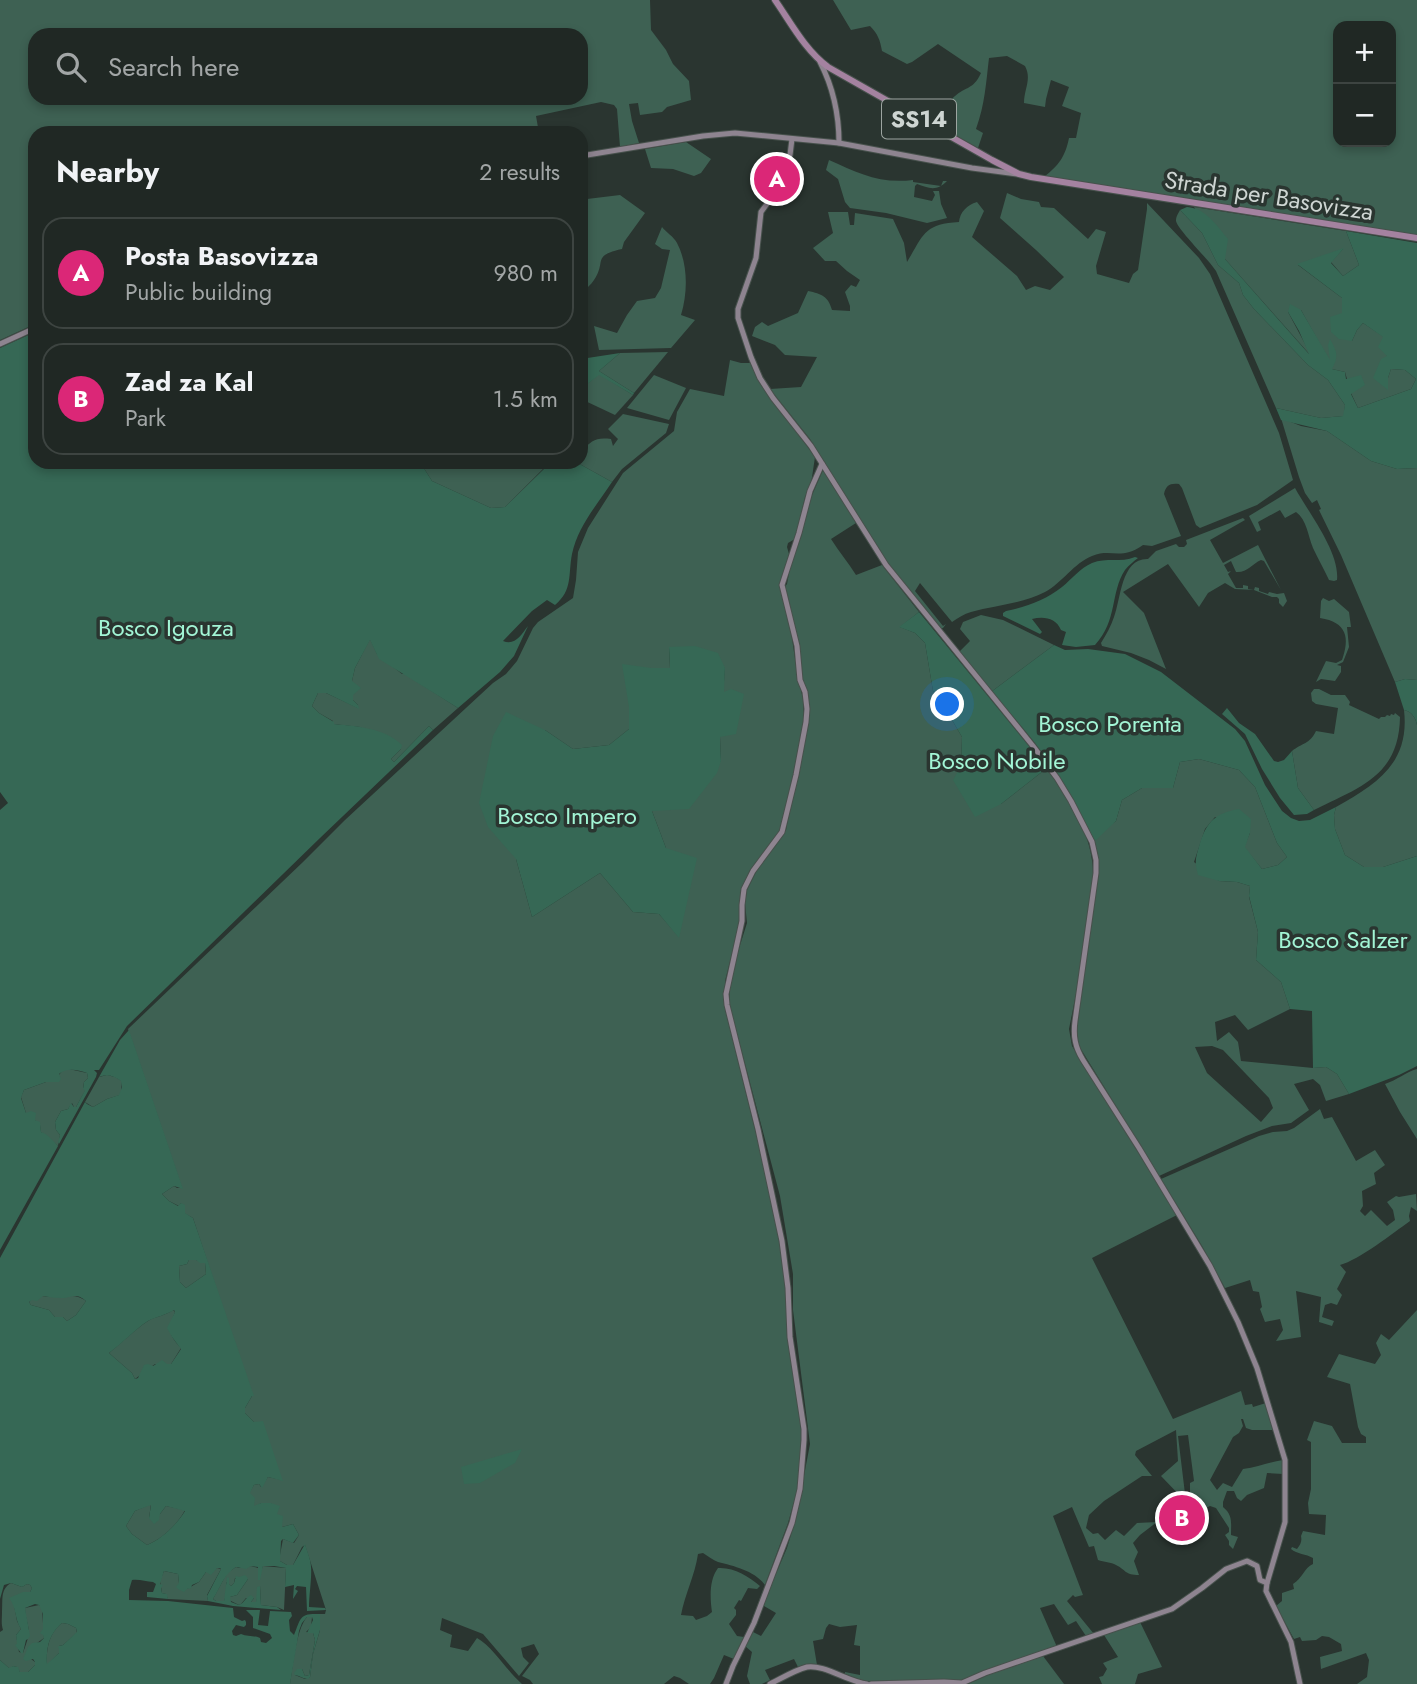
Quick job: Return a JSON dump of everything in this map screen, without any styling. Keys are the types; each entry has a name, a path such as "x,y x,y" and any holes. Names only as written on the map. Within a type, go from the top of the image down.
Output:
{"main road":[{"name":"SS14","path":"775,0 807,47 820,62 834,72 1019,174"},
{"path":"820,62 829,80 837,113 839,143"},
{"path":"829,80 834,72"},
{"path":"588,155 735,133 839,143 1019,174"},
{"path":"792,139 783,177 761,212 755,258 738,306 738,318 751,358 773,398 804,436 886,565 1050,768 1092,842 1096,873 1074,1021 1075,1045 1210,1266 1257,1368 1285,1460 1285,1522 1267,1583 1267,1594 1291,1642 1300,1684"},
{"name":"Strada per Basovizza","path":"1019,174 1417,239"},
{"path":"0,344 28,331"},
{"path":"726,1684 754,1623 792,1523 804,1454 804,1429 790,1337 782,1241 726,994 742,922 744,889 753,870 782,832 807,718 797,646 782,585 810,491 822,464"},
{"path":"771,1684 803,1669 814,1667 855,1682 869,1684 966,1682 1172,1609 1226,1569 1247,1561 1257,1566 1260,1580 1267,1583"}],"green space":[{"path":"0,0 650,0 651,30 673,64 689,81 691,100 667,107 662,112 640,115 638,103 629,104 639,143 620,147 617,109 614,105 601,102 588,105 588,28 28,28 28,105 587,105 536,116 538,126 28,126 28,327 0,340"},
{"path":"833,0 1417,0 1417,235 1044,177 1061,160 1069,138 1076,138 1081,113 1062,106 1069,87 1051,80 1045,107 1024,103 1028,80 1025,66 1007,56 989,58 976,129 983,133 978,148 924,118 930,100 952,99 975,83 981,73 938,44 907,64 882,51 878,37 870,26 851,30"},
{"path":"686,142 711,159 701,173 694,176 673,169 651,168 645,149"},
{"path":"829,160 879,179 913,180 941,186 932,188 917,184 914,197 932,201 935,195 933,191 939,191 947,218 927,223 850,208 845,202 838,179 826,170"},
{"path":"1007,193 1039,202 1041,207 1054,208 1088,239 1096,229 1106,232 1096,266 1097,274 1129,283 1138,270 1147,203 1199,258 1210,274 1279,433 1293,480 1257,505 1200,528 1196,525 1182,488 1179,484 1171,484 1164,494 1181,536 1152,546 1143,545 1128,552 1092,556 1079,563 1045,592 1018,602 971,612 952,622 920,583 915,591 943,626 946,624 940,629 885,560 810,439 770,389 801,387 817,357 785,355 775,345 752,336 755,327 762,322 768,326 798,313 808,291 824,296 832,310 850,311 845,292 851,285 856,287 860,280 836,261 825,261 813,248 833,233 828,212 848,212 850,225 854,225 855,213 893,219 904,243 907,262 926,232 938,225 959,222 965,209 977,202 984,211 972,237 1017,276 1026,290 1035,286 1050,290 1064,277 1000,218"},
{"path":"620,195 645,213 622,249 603,257 598,274 588,287 588,199"},
{"path":"1187,207 1205,214 1220,229 1228,239 1225,259 1309,354 1288,312 1290,304 1301,310 1330,360 1330,339 1336,354 1332,369 1345,372 1346,379 1361,375 1365,385 1351,394 1358,408 1411,389 1416,379 1405,370 1391,369 1388,390 1373,378 1381,359 1387,356 1378,347 1383,337 1363,323 1352,341 1339,339 1331,332 1330,317 1342,313 1342,298 1297,264 1344,248 1331,263 1343,276 1359,265 1346,231 1417,243 1417,468 1397,469 1371,461 1327,431 1281,420 1276,408 1321,418 1343,416 1345,405 1328,380 1308,365 1254,309 1243,295 1239,283 1218,265 1202,233 1180,210"},
{"path":"1194,207 1346,231 1359,265 1343,276 1331,262 1343,249 1298,265 1342,298 1342,313 1352,341 1363,323 1384,337 1388,389 1391,369 1405,370 1416,379 1411,389 1358,408 1345,372 1332,369 1301,310 1288,312 1312,357 1225,259"},
{"path":"1180,210 1202,233 1218,265 1239,283 1243,295 1254,309 1308,365 1328,380 1345,405 1344,416 1321,418 1276,408 1216,271 1176,221"},
{"path":"662,227 676,241 685,269 686,288 681,315 695,320 671,348 599,350 594,326 617,333 637,301 655,298 661,288 670,250 655,244"},
{"name":"Bosco Igouza","path":"28,335 28,469 424,469 432,481 491,508 505,507 544,469 588,469 612,482 579,534 572,554 565,594 555,605 547,600 532,611 503,641 514,641 528,626 514,656 500,672 458,708 379,659 370,640 355,668 352,681 361,688 353,695 359,709 326,693 318,693 312,706 334,724 379,731 402,745 391,759 394,762 429,726 433,730 127,1026 99,1070 94,1070 96,1077 59,1144 60,1135 55,1122 61,1111 68,1109 71,1103 76,1107 85,1090 83,1089 88,1078 87,1073 65,1070 59,1074 59,1082 46,1082 24,1090 21,1098 26,1113 36,1113 35,1120 40,1122 41,1132 58,1146 0,1250 0,810 8,803 0,792 0,348"},
{"path":"668,352 634,393 599,371 620,353"},
{"path":"620,353 599,371 634,393 633,395 599,375 588,384 588,358"},
{"path":"730,360 751,363 764,388 815,457 811,484 805,497 795,539 788,543 789,554 780,584 803,699 804,719 796,770 780,832 750,870 741,890 740,922 725,981 725,1009 773,1202 787,1299 787,1321 803,1444 797,1491 788,1523 765,1585 744,1570 718,1562 703,1553 698,1554 681,1615 693,1616 696,1620 712,1612 712,1584 718,1568 740,1573 760,1586 757,1589 748,1588 734,1608 736,1615 729,1624 737,1636 744,1637 734,1659 724,1655 710,1684 689,1684 674,1676 664,1684 533,1684 522,1676 539,1654 534,1644 521,1648 523,1657 529,1663 519,1676 483,1634 442,1618 440,1630 452,1635 450,1647 468,1651 477,1638 489,1647 522,1684 290,1684 303,1623 307,1617 312,1617 311,1627 306,1632 313,1633 315,1640 309,1675 305,1676 302,1669 295,1675 305,1679 310,1677 320,1630 320,1614 325,1614 326,1610 305,1545 293,1565 280,1561 283,1539 294,1543 299,1535 293,1524 282,1527 271,1503 254,1506 249,1493 254,1485 259,1484 261,1487 268,1477 282,1480 254,1422 245,1413 252,1396 193,1218 184,1213 181,1203 179,1206 162,1194 174,1186 182,1188 128,1029 345,820 506,674 517,661 538,622 573,598 578,552 588,528 623,473 674,431 677,412 690,389 724,396","holes":["669,648 725,668 721,761 652,811 666,848 679,937 659,914 633,912 600,873 532,917 516,859 545,730 573,749 609,745 629,729 629,707 651,668 670,668"]},
{"path":"599,374 633,395 615,415 588,402 588,383"},
{"path":"654,375 686,388 669,420 627,408"},
{"path":"623,414 669,424 666,433 622,469 612,482 588,469 588,445 594,440 611,439 613,446 618,439 608,429"},
{"path":"1281,418 1301,426 1327,431 1371,461 1397,469 1417,468 1417,680 1395,682 1319,510 1321,509 1317,500 1312,503 1305,493"},
{"path":"424,469 543,469 505,507 491,508 432,481"},
{"path":"823,470 856,523 831,539 834,544 856,575 882,565 919,612 900,627 915,633 925,643 933,691 947,703 952,720 962,737 961,766 1001,804 1047,768 1085,832 1093,876 1069,1029 1072,1046 1177,1215 1092,1258 1173,1419 1241,1391 1245,1405 1252,1404 1253,1407 1266,1403 1274,1430 1246,1428 1241,1419 1243,1426 1233,1437 1210,1480 1217,1490 1223,1483 1232,1487 1243,1469 1283,1460 1283,1474 1267,1473 1264,1488 1247,1495 1241,1501 1234,1491 1227,1491 1223,1507 1230,1516 1231,1535 1238,1537 1233,1549 1225,1535 1229,1528 1216,1508 1210,1506 1196,1513 1190,1506 1190,1483 1194,1481 1188,1435 1178,1436 1186,1502 1161,1476 1178,1461 1176,1430 1136,1451 1135,1455 1152,1476 1142,1476 1104,1501 1089,1515 1086,1528 1093,1534 1098,1533 1105,1540 1116,1530 1124,1536 1137,1523 1157,1522 1133,1543 1138,1552 1134,1561 1139,1575 1098,1560 1094,1546 1089,1547 1072,1507 1053,1516 1083,1595 1073,1595 1067,1601 1094,1634 1086,1636 1076,1621 1068,1625 1054,1604 1040,1608 1057,1647 963,1681 869,1682 845,1676 845,1672 860,1675 860,1646 854,1645 857,1625 840,1627 829,1624 823,1639 813,1641 817,1665 798,1667 794,1659 765,1670 770,1680 762,1684 750,1684 747,1676 752,1652 745,1646 753,1632 761,1636 776,1613 764,1606 796,1518 810,1444 793,1310 793,1274 780,1196 730,1007 729,986 747,923 747,890 760,864 786,830 809,706 784,588 809,502"},
{"path":"1295,488 1334,557 1337,580 1329,580 1313,548 1305,524 1296,512 1285,518 1280,510 1258,522 1261,530 1257,532 1249,516"},
{"path":"1243,518 1245,520 1210,540 1223,563 1258,545 1281,590 1264,561 1236,572 1231,561 1224,565 1228,572 1231,571 1228,574 1236,588 1243,588 1243,585 1254,590 1235,589 1225,583 1208,593 1199,607 1168,564 1123,592 1144,613 1166,669 1131,653 1102,646 1127,572 1132,565 1139,560 1148,559 1156,551 1176,544 1184,547 1186,540"},
{"path":"1138,558 1120,579 1111,616 1095,645 1062,645 1066,632 1049,619 1032,619 1042,632 1040,634 1003,616 1006,611 1049,596 1092,563"},
{"path":"1255,587 1268,594 1284,593 1287,601 1283,607 1277,597 1254,590"},
{"path":"1323,598 1329,601 1334,599 1349,612 1351,627 1347,627 1349,647 1343,662 1337,665 1341,666 1341,672 1335,681 1321,679 1316,682 1326,661 1336,663 1342,660 1346,645 1341,627 1320,618"},
{"name":"Bosco Nobile","path":"919,612 1047,768 1001,804 975,817 953,780 961,766 962,737 952,720 947,703 933,691 925,643 915,633 899,627"},
{"path":"981,615 1003,620 1054,645 991,692 959,652 970,641 960,629 963,622"},
{"path":"370,639 377,654 402,674 458,708 433,730 429,726 394,762 391,759 401,749 360,727 333,724 333,721 312,706 318,693 326,693 358,708 353,700 352,681 355,668"},
{"path":"1054,645 1065,650 1088,649 1125,654 1161,672 1235,729 1245,741 1265,785 1282,811 1291,818 1299,821 1310,820 1336,807 1335,829 1345,855 1364,867 1383,867 1417,856 1417,1066 1349,1094 1337,1074 1326,1067 1313,1068 1312,1011 1290,1009 1281,982 1256,960 1258,932 1249,896 1250,886 1198,875 1197,852 1209,824 1224,813 1239,809 1251,819 1245,847 1262,869 1278,865 1287,857 1277,843 1255,787 1239,770 1199,759 1180,762 1173,788 1142,788 1122,800 1116,821 1096,840 1092,839 1073,799 1048,761 1021,725 991,692"},
{"name":"Bosco Impero","path":"695,646 718,653 725,668 724,692 731,689 744,694 736,734 720,737 721,761 717,773 689,809 652,811 666,848 697,858 679,938 659,914 633,912 600,873 532,917 516,859 488,827 479,803 493,736 506,712 545,730 573,749 609,745 629,729 629,707 622,664 670,668 669,647"},
{"path":"1417,680 1417,725 1413,715 1404,710 1395,682"},
{"path":"1314,689 1331,695 1345,695 1349,705 1379,719 1395,713 1400,717 1393,753 1374,777 1314,810 1298,788 1292,751 1308,741 1316,731 1334,734 1338,708 1312,701 1311,693"},
{"path":"1227,708 1239,723 1255,734 1274,761 1284,760 1292,751 1298,788 1314,810 1307,814 1294,815 1262,769 1245,734 1222,714"},
{"path":"1404,710 1413,715 1417,725 1417,856 1383,867 1364,867 1345,855 1335,829 1336,807 1365,790 1388,770 1402,744"},
{"path":"1199,759 1239,770 1255,787 1277,843 1287,857 1278,865 1262,869 1244,847 1250,833 1215,817 1205,829 1194,862 1219,881 1250,886 1249,897 1258,932 1256,960 1281,982 1290,1009 1248,1030 1235,1015 1215,1022 1217,1041 1229,1032 1238,1042 1241,1061 1326,1067 1337,1074 1349,1094 1326,1101 1320,1085 1313,1079 1294,1084 1309,1110 1291,1123 1272,1126 1246,1136 1159,1176 1079,1046 1076,1031 1098,878 1092,839 1116,821 1122,800 1142,788 1173,788 1180,762","holes":["1212,1046 1223,1050 1269,1098 1273,1108 1261,1122 1207,1073 1195,1047"]},
{"path":"129,1030 183,1189 174,1186 162,1194 178,1206 181,1203 185,1205 185,1213 193,1218 254,1396 245,1408 245,1413 254,1422 263,1421 283,1481 268,1477 262,1488 259,1484 254,1485 250,1493 255,1498 254,1506 271,1503 280,1506 277,1514 283,1516 282,1527 293,1524 299,1535 293,1543 283,1539 281,1541 280,1561 293,1565 305,1544 311,1567 309,1607 326,1610 307,1611 306,1587 297,1586 295,1589 298,1591 293,1599 294,1585 285,1587 286,1568 274,1566 263,1566 260,1580 258,1567 236,1567 225,1577 213,1599 224,1601 227,1577 231,1586 236,1576 245,1575 248,1579 237,1595 230,1597 231,1602 239,1605 251,1595 254,1598 251,1602 256,1602 257,1587 260,1586 261,1605 281,1610 233,1606 208,1601 207,1596 220,1568 211,1575 206,1572 199,1582 184,1592 176,1587 179,1583 178,1574 164,1571 160,1584 163,1585 162,1593 167,1594 168,1599 147,1597 147,1592 153,1592 156,1584 153,1582 132,1580 129,1600 233,1608 234,1617 245,1620 246,1625 236,1625 232,1631 233,1635 258,1637 261,1642 266,1643 272,1638 270,1634 253,1628 253,1617 246,1610 260,1610 258,1625 268,1626 270,1611 291,1612 290,1631 294,1635 304,1616 320,1614 320,1630 310,1677 308,1679 294,1673 297,1669 302,1669 305,1676 309,1675 315,1640 313,1633 307,1633 312,1617 307,1617 299,1631 290,1684 0,1684 0,1660 9,1668 18,1667 20,1672 28,1672 35,1662 33,1659 23,1659 28,1647 44,1638 40,1633 43,1629 43,1614 39,1605 35,1604 25,1608 30,1636 26,1640 23,1653 15,1645 16,1635 21,1629 9,1598 30,1592 30,1585 4,1585 0,1599 0,1258 85,1102 93,1107 119,1095 121,1081 111,1076 99,1077 120,1040","holes":["189,1260 205,1263 206,1274 186,1288 180,1282 179,1266 187,1264","43,1296 76,1296 86,1301 76,1315 67,1321 29,1302 37,1301","174,1310 167,1328 181,1349 171,1364 162,1360 153,1366 144,1365 135,1379 132,1373 109,1353 148,1321","151,1505 149,1518 154,1524 166,1506 185,1511 169,1531 147,1545 126,1526 135,1511","62,1623 76,1628 77,1632 58,1647 59,1653 47,1664 48,1647 54,1632"]},
{"path":"1417,1069 1417,1139 1385,1084"},
{"path":"63,1070 87,1073 88,1078 84,1082 83,1088 86,1089 76,1107 72,1103 68,1109 61,1111 55,1122 60,1135 58,1146 41,1132 40,1125 26,1113 21,1097 24,1090 53,1082"},
{"path":"107,1075 122,1081 120,1095 93,1107 85,1102 99,1077"},
{"path":"1320,1109 1324,1119 1332,1117 1356,1161 1375,1150 1385,1165 1374,1173 1376,1184 1362,1191 1363,1206 1360,1211 1365,1216 1371,1210 1387,1226 1395,1220 1393,1210 1387,1202 1396,1196 1416,1194 1417,1211 1411,1207 1410,1221 1366,1252 1340,1265 1346,1272 1337,1289 1342,1295 1337,1305 1325,1305 1322,1317 1334,1321 1332,1326 1319,1322 1321,1297 1296,1291 1301,1337 1276,1341 1283,1330 1280,1319 1265,1322 1260,1309 1262,1307 1259,1292 1253,1291 1250,1280 1225,1288 1161,1179 1259,1136 1294,1128"},
{"path":"189,1260 205,1263 206,1274 186,1288 180,1282 179,1266 187,1264"},
{"path":"42,1296 76,1296 86,1301 76,1315 67,1321 29,1302"},
{"path":"173,1310 175,1312 170,1332 181,1348 171,1364 155,1364 135,1379 132,1373 109,1353 148,1321"},
{"path":"1417,1310 1417,1684 1357,1684 1367,1677 1369,1660 1366,1653 1321,1669 1320,1657 1342,1651 1341,1644 1322,1636 1316,1640 1302,1641 1300,1637 1294,1639 1276,1606 1282,1601 1282,1593 1294,1589 1293,1584 1313,1564 1313,1558 1291,1549 1297,1549 1303,1531 1325,1535 1326,1515 1309,1514 1311,1442 1307,1440 1314,1421 1332,1426 1342,1443 1366,1443 1366,1437 1358,1427 1350,1384 1327,1377 1339,1354 1375,1364 1381,1355 1376,1343 1381,1334 1389,1340"},
{"path":"522,1449 515,1463 480,1483 464,1484 461,1467"},
{"path":"151,1504 149,1518 160,1514 166,1506 185,1510 169,1531 147,1545 126,1526 135,1511"},
{"path":"1181,1504 1191,1511 1201,1528 1190,1526 1181,1531 1165,1520"},
{"path":"263,1566 286,1568 284,1610 261,1605 260,1586 256,1602 251,1602 254,1598 246,1598 239,1605 229,1600 237,1595 248,1579 235,1578 231,1586 226,1582 224,1601 213,1599 227,1573 236,1567 258,1568 258,1579"},
{"path":"221,1569 207,1595 208,1601 168,1599 166,1594 162,1593 160,1581 164,1571 178,1574 179,1583 187,1589 199,1582 206,1572"},
{"path":"11,1583 22,1587 27,1584 32,1588 14,1605 21,1629 16,1635 19,1652 23,1653 29,1633 25,1608 39,1605 42,1608 44,1638 37,1643 31,1659 35,1665 28,1672 20,1672 13,1666 10,1669 0,1660 3,1595 7,1585"},
{"path":"1140,1622 1162,1667 1138,1674 1135,1684 1102,1684 1099,1677 1103,1676 1107,1669 1103,1663 1118,1657 1104,1635"},
{"path":"62,1623 76,1628 77,1633 59,1646 59,1653 47,1665 49,1642"},
{"path":"1043,1656 1064,1684 968,1684 997,1671"}],"place":[{"name":"Posta Basovizza","path":"777,179"},
{"name":"Zad za Kal","path":"1182,1518"}],"park label":[{"name":"Bosco Porenta","path":"1110,724"},
{"name":"Bosco Salzer","path":"1343,940"}]}
